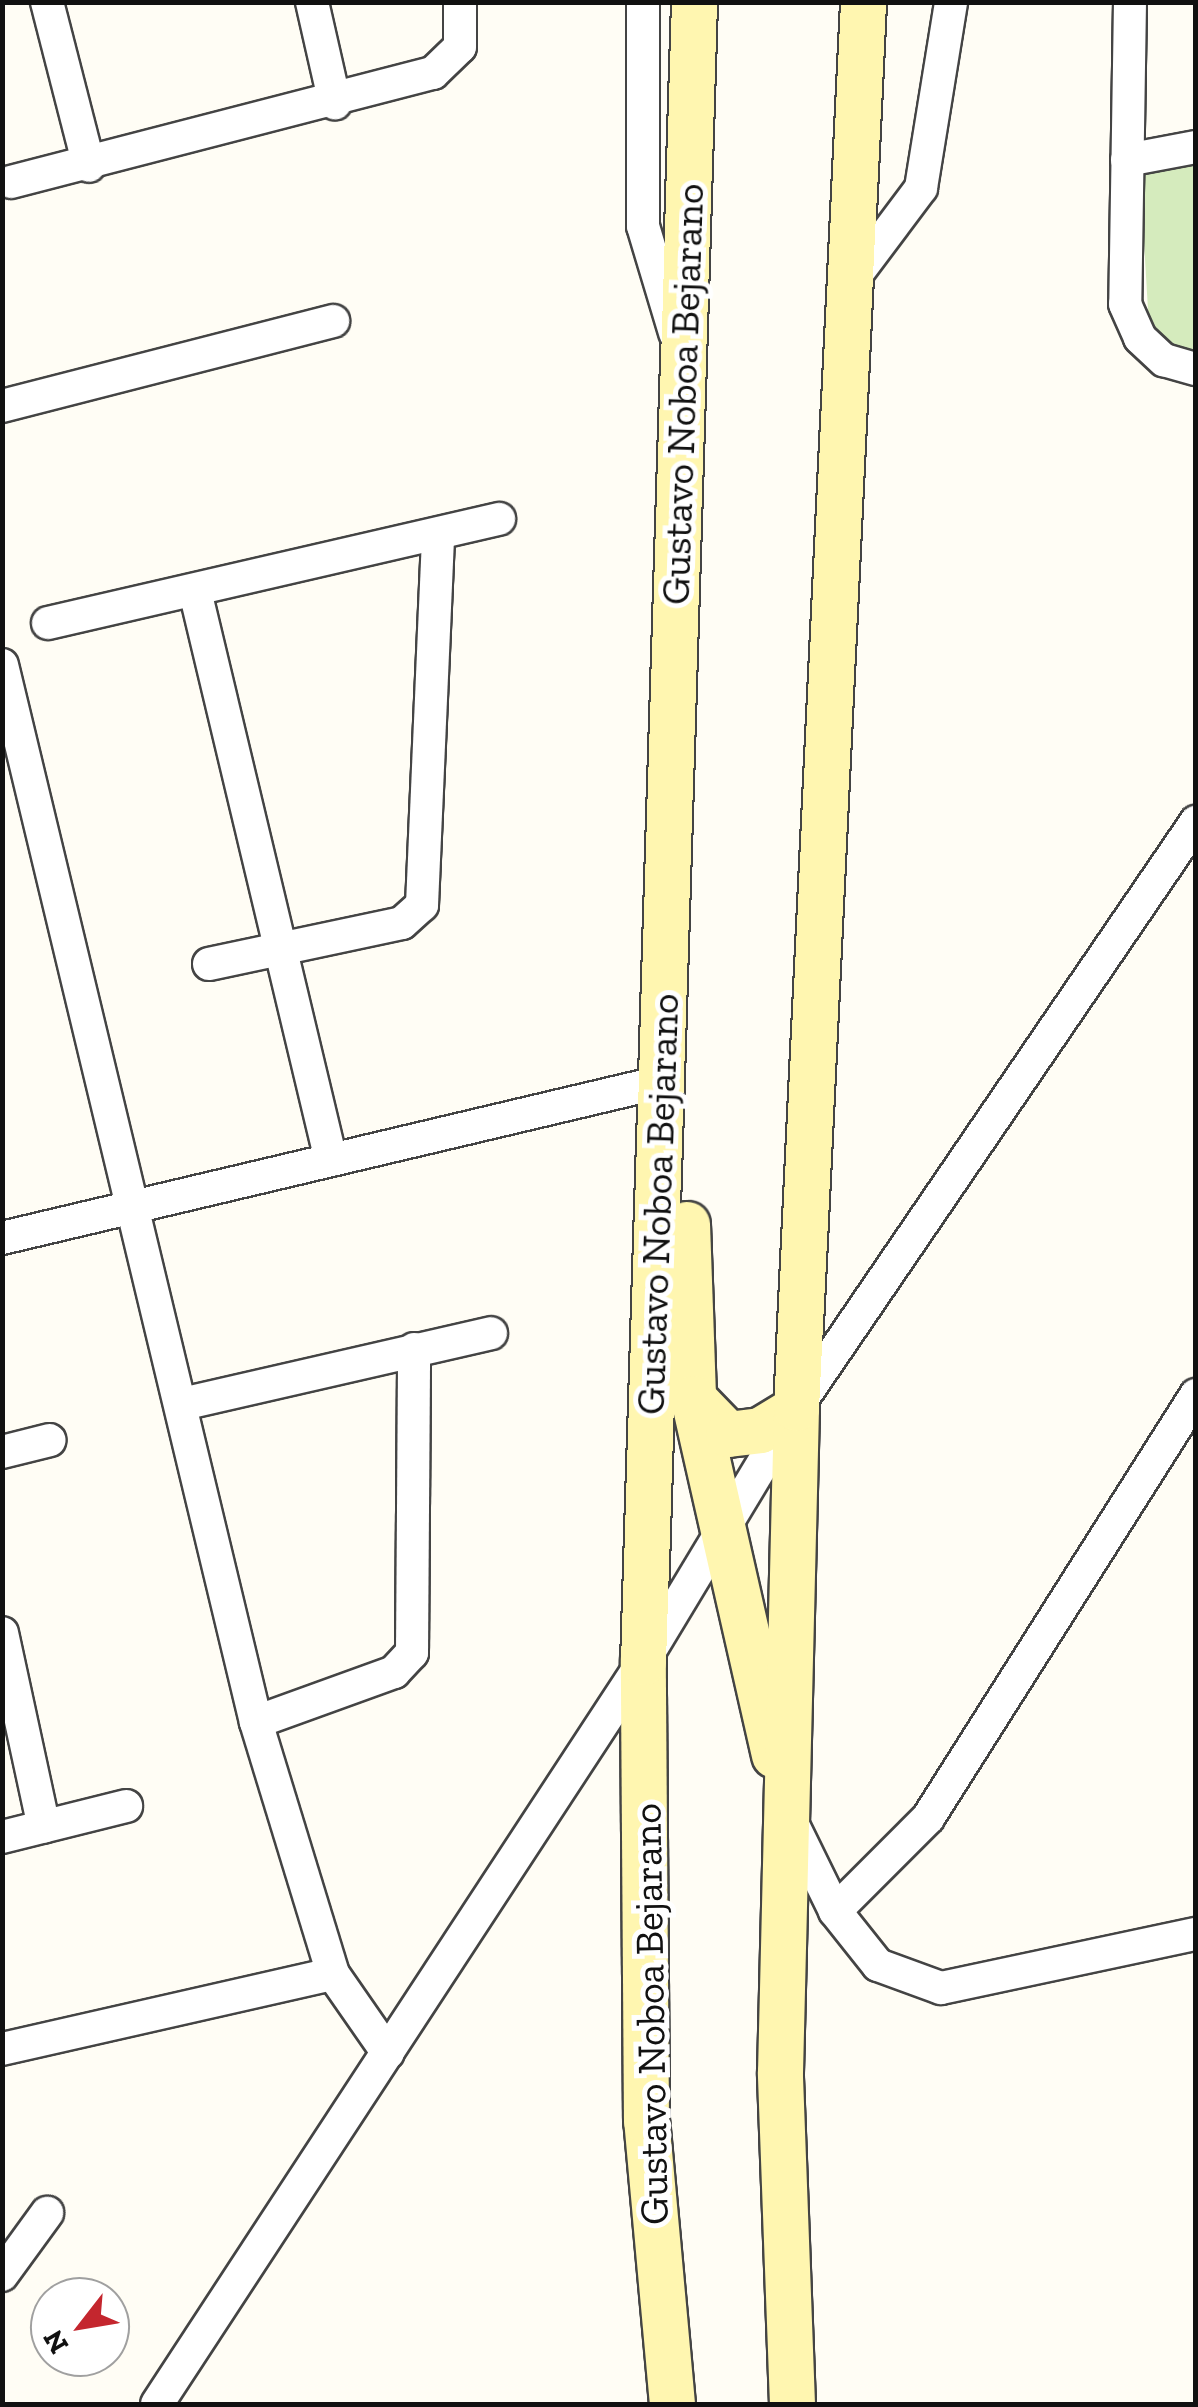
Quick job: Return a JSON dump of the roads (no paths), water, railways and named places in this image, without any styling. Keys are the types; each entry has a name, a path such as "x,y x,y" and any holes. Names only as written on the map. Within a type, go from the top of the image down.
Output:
{"street":[{"path":"47,2 88,166"},
{"path":"312,2 335,103"},
{"path":"12,182 335,103 449,63 460,47 460,2"},
{"path":"643,2 644,226 683,360"},
{"name":"Gustavo Noboa Bejarano","path":"672,2404 646,2121 643,1662 694,2"},
{"path":"792,2404 780,2072 796,1408 862,2"},
{"path":"849,284 921,188 951,2"},
{"path":"1130,2 1126,304 1140,338 1164,360 1196,370"},
{"path":"1127,160 1196,147"},
{"path":"2,406 333,321"},
{"path":"48,623 499,519"},
{"path":"209,964 402,923 422,905 438,535"},
{"path":"677,553 698,572 705,622 686,1275 693,1398 721,1537 788,1816 835,1910 878,1965 941,1988 1196,1934"},
{"path":"195,590 287,950 331,1160"},
{"path":"2,664 256,1722 333,1974 388,2053"},
{"path":"158,2404 643,1662 796,1408 1196,822"},
{"path":"2,1238 661,1082"},
{"path":"182,1404 414,1348 490,1334"},
{"path":"256,1722 394,1672 412,1653 414,1348"},
{"path":"835,1910 928,1818 1196,1395"},
{"path":"693,1398 728,1434 760,1430 796,1408"},
{"path":"2,1452 50,1440"},
{"path":"3,1638 44,1827"},
{"path":"2,1837 126,1806"},
{"path":"2,2049 333,1974"},
{"path":"2,2274 47,2213"}]}
